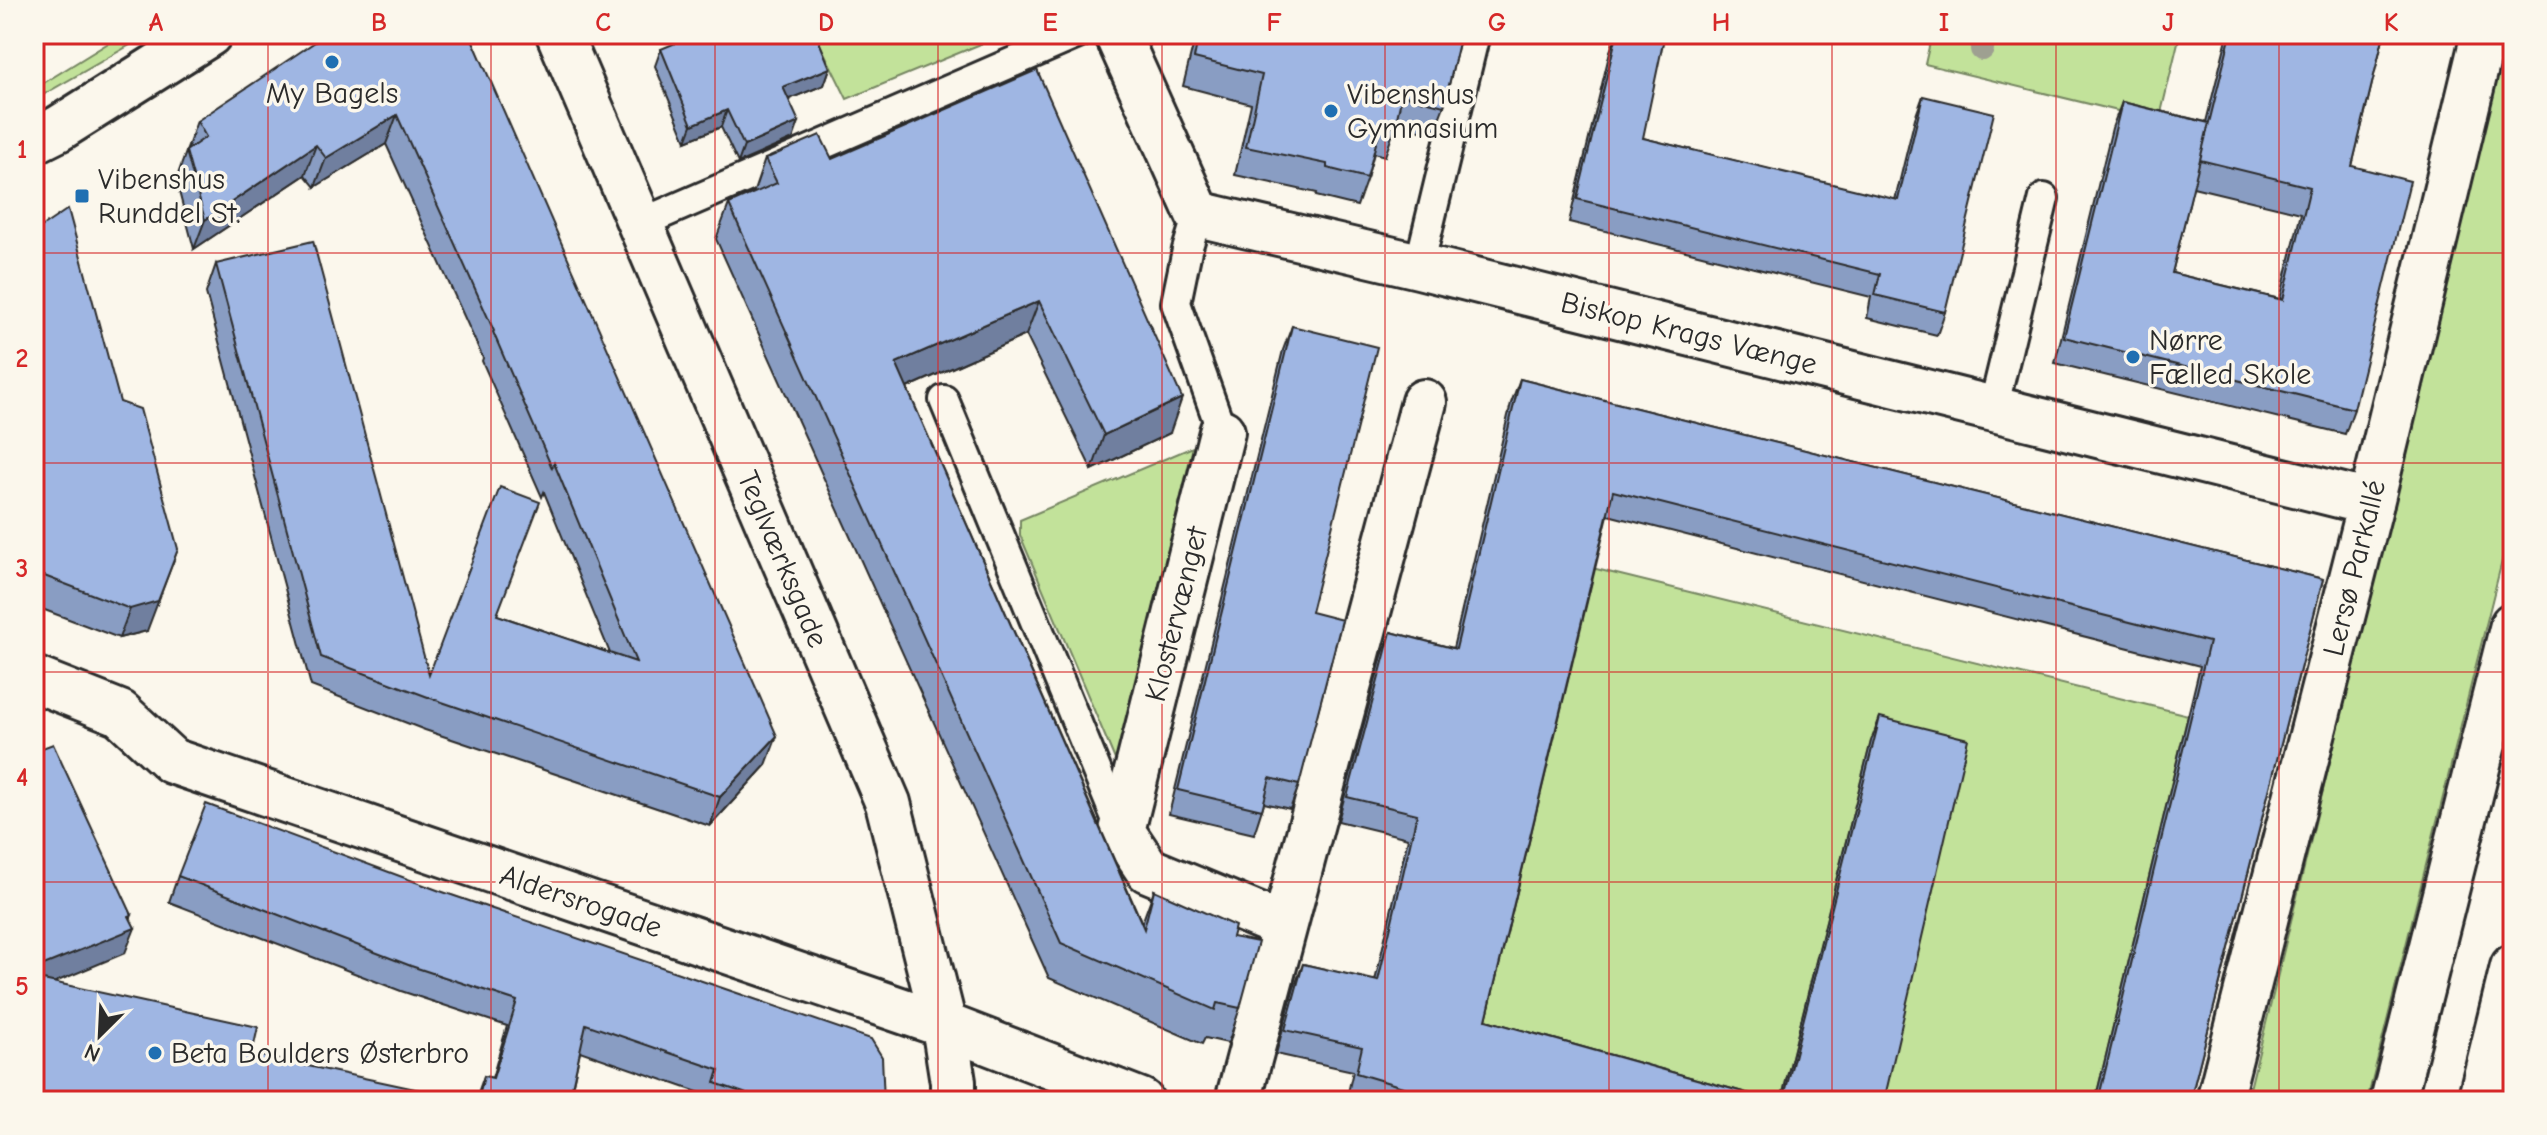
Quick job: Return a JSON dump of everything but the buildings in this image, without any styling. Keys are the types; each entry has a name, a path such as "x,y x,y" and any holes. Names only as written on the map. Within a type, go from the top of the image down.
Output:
{"street":[{"path":"34,141 209,34"},
{"name":"Teglværksgade","path":"559,34 888,803 944,1025 953,1101"},
{"path":"1117,34 1198,214"},
{"name":"Lersø Parkallé","path":"2219,1101 2371,503 2484,34"},
{"name":"Biskop Krags Vænge","path":"1198,214 2371,503"},
{"path":"1238,1101 1424,402"},
{"name":"Klostervænget","path":"1122,831 1222,432"},
{"path":"2393,1101 2513,625"},
{"name":"Aldersrogade","path":"34,679 120,713 172,761 944,1025 1141,1101"},
{"path":"1122,831 1148,870 1283,926"},
{"path":"2480,1101 2513,967"}],"lane":[{"path":"639,224 1078,34"},
{"path":"1419,266 1475,34"},
{"path":"1993,409 2044,198"},
{"name":"Klostervænget","path":"1198,214 1176,303 1222,432"},
{"path":"944,400 1122,831"}],"green space":[{"path":"123,34 149,34 34,100 34,89"},
{"path":"815,34 1005,34 847,99"},
{"path":"1932,34 2180,34 2159,121 1925,64"},
{"path":"2508,34 2513,34 2513,517 2367,1101 2247,1101"},
{"path":"1193,447 1116,762 1020,535 1020,520"},
{"path":"1592,568 2188,715 2095,1101 1881,1101 1871,741 1781,1101 1681,1101 1477,1044"}],"place":[{"name":"My Bagels","path":"332,62"},
{"name":"Vibenshus Gymnasium","path":"1331,111"},
{"name":"Vibenshus Runddel St.","path":"82,196"},
{"name":"Nørre Fælled Skole","path":"2133,357"},
{"name":"Beta Boulders Østerbro","path":"155,1053"}]}
